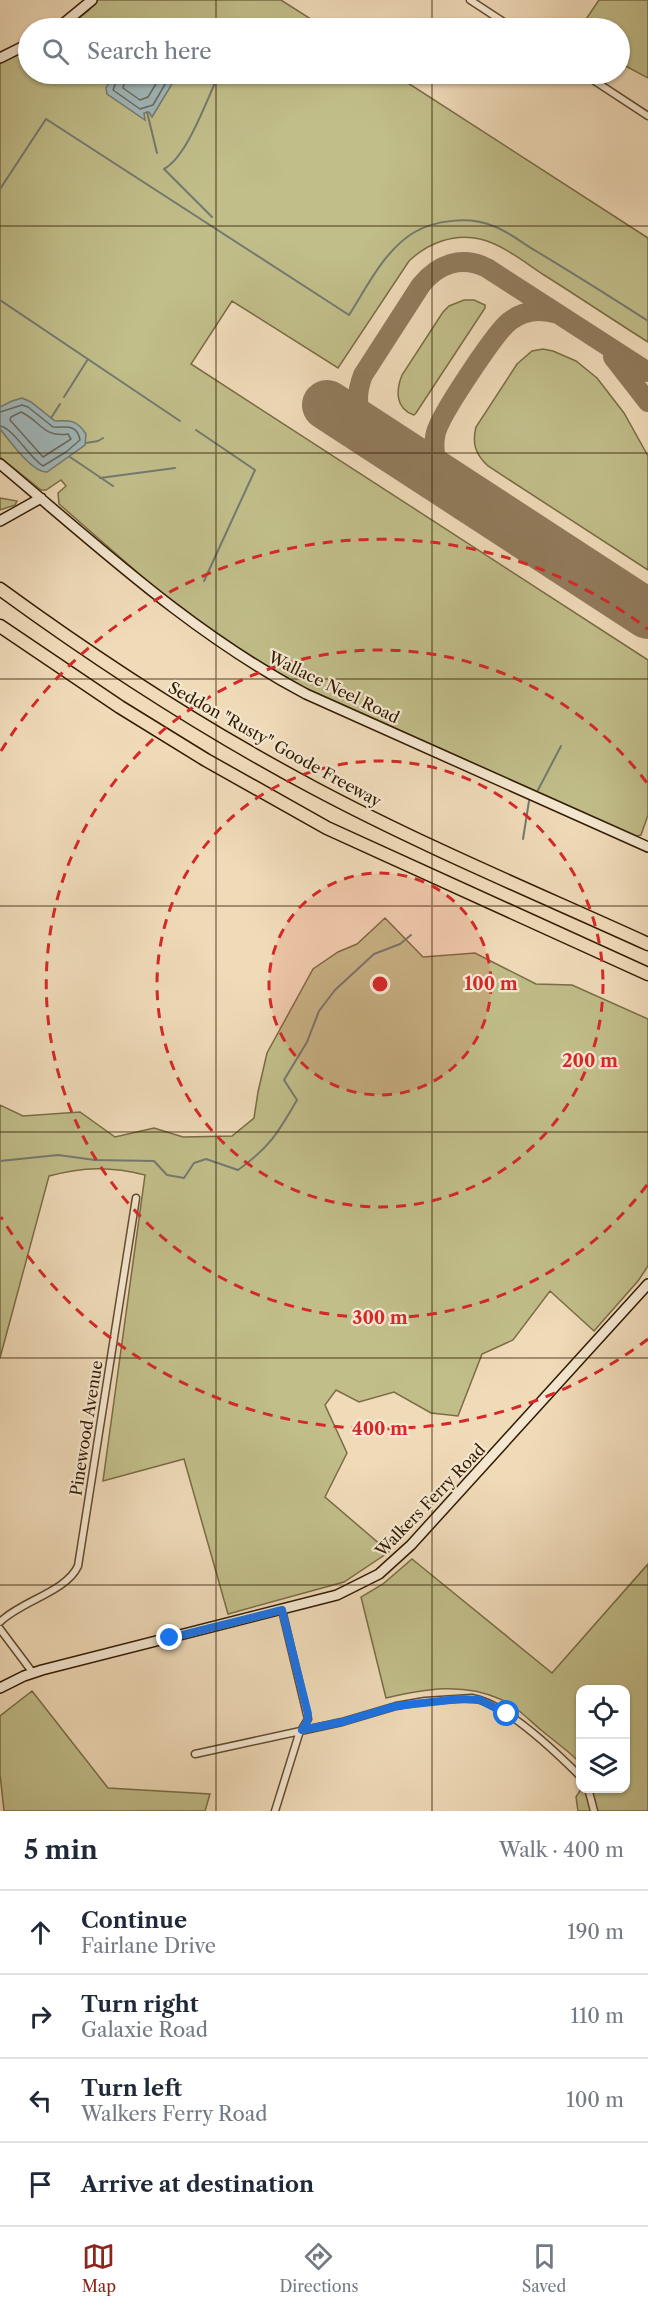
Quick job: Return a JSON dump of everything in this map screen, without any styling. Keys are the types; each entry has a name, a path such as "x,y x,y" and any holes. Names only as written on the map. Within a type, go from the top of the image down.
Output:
{"highway":[{"name":"Seddon \"Rusty\" Goode Freeway","path":"0,589 135,683 314,788 448,855 648,944"},
{"path":"0,626 130,713 206,760 317,822 648,974"}],"street":[{"path":"73,18 92,0"},
{"path":"470,0 498,18"},
{"path":"0,58 18,49"},
{"path":"599,84 648,116"},
{"name":"Wallace Neel Road","path":"0,464 197,627 275,677 306,694 648,847"},
{"path":"0,521 41,498"},
{"name":"Pinewood Avenue","path":"0,1622 11,1612 68,1580 78,1566 136,1198"},
{"name":"Walkers Ferry Road","path":"0,1688 33,1673 282,1610 344,1593 365,1583 393,1563 441,1513 648,1284"},
{"path":"275,1811 308,1714 282,1610"},
{"path":"0,1629 33,1673"},
{"path":"195,1754 342,1722 396,1706 459,1699 480,1700 507,1714 551,1748 576,1772"},
{"path":"589,1793 594,1811"}],"shaded area":[{"path":"98,0 281,0 309,18 79,18"},
{"path":"599,0 648,0 648,78 630,68 630,18 587,18"},
{"path":"18,55 18,84 409,84 648,238 648,342 506,250 480,239 461,237 442,241 424,249 409,261 338,368 232,301 191,364 648,660 648,815 641,835 637,836 303,687 225,641 169,600 59,504 58,493 66,486 61,480 46,490 41,490 0,457 0,63"},
{"path":"464,300 474,300 485,305 485,308 414,415 400,404 398,393 402,375 443,312 449,306"},
{"path":"543,349 576,361 597,378 624,413 648,456 648,570 488,466 477,453 474,438 476,427 517,364 532,351"},
{"path":"0,498 17,501 15,505 0,510"},
{"path":"385,918 423,957 475,953 536,984 572,985 648,1019 648,1266 638,1281 594,1331 550,1291 513,1340 482,1354 458,1416 431,1413 394,1392 359,1402 336,1390 325,1405 347,1453 325,1497 389,1552 344,1582 228,1614 184,1459 103,1481 145,1175 120,1170 97,1169 49,1176 0,1358 0,1105 23,1116 80,1112 115,1137 154,1128 183,1137 232,1136 254,1118 267,1053 313,969 338,952 357,944"},
{"path":"412,1559 552,1673 648,1564 648,1811 578,1811 576,1797 578,1793 630,1793 630,1685 576,1685 576,1759 517,1709 486,1694 472,1690 443,1689 386,1698 361,1597 383,1584"},
{"path":"32,1691 108,1788 210,1794 205,1811 4,1811 0,1774 0,1716"}],"water":[{"path":"108,84 172,84 152,117 149,112 144,113 145,120 107,94"},
{"path":"22,398 31,402 55,421 76,423 86,434 85,445 47,472 41,471 28,462 0,429 0,407"}],"waterway":[{"path":"212,217 164,169 180,154 187,143 215,84"},
{"path":"147,112 157,153"},
{"path":"0,189 46,119 349,315 393,249 413,233 431,225 463,220 499,228 648,321"},
{"path":"0,300 180,421"},
{"path":"64,397 88,359"},
{"path":"51,418 60,404"},
{"path":"196,430 255,470 204,581"},
{"path":"86,443 103,438"},
{"path":"70,457 113,486"},
{"path":"100,478 175,468"},
{"path":"538,790 561,746"},
{"path":"523,839 529,801"},
{"path":"0,1161 58,1155 95,1160 154,1161 167,1175 184,1178 194,1163 206,1159 238,1170 272,1139 297,1100 284,1080 307,1042 319,1011 335,990 374,954 400,944 411,935"}],"taxiway":[{"path":"378,438 366,424 359,409 358,393 363,375 421,285 435,272 451,264 469,262 487,268 648,372"},
{"path":"464,494 445,477 437,460 435,437 443,418 483,354 510,321 515,317 533,312 546,311 558,314"},
{"path":"613,357 648,402"}],"runway":[{"path":"327,405 648,614"}],"route":[{"path":"170,1638 282,1610 308,1714 307,1722 302,1730 425,1701 472,1698 507,1714"}]}
